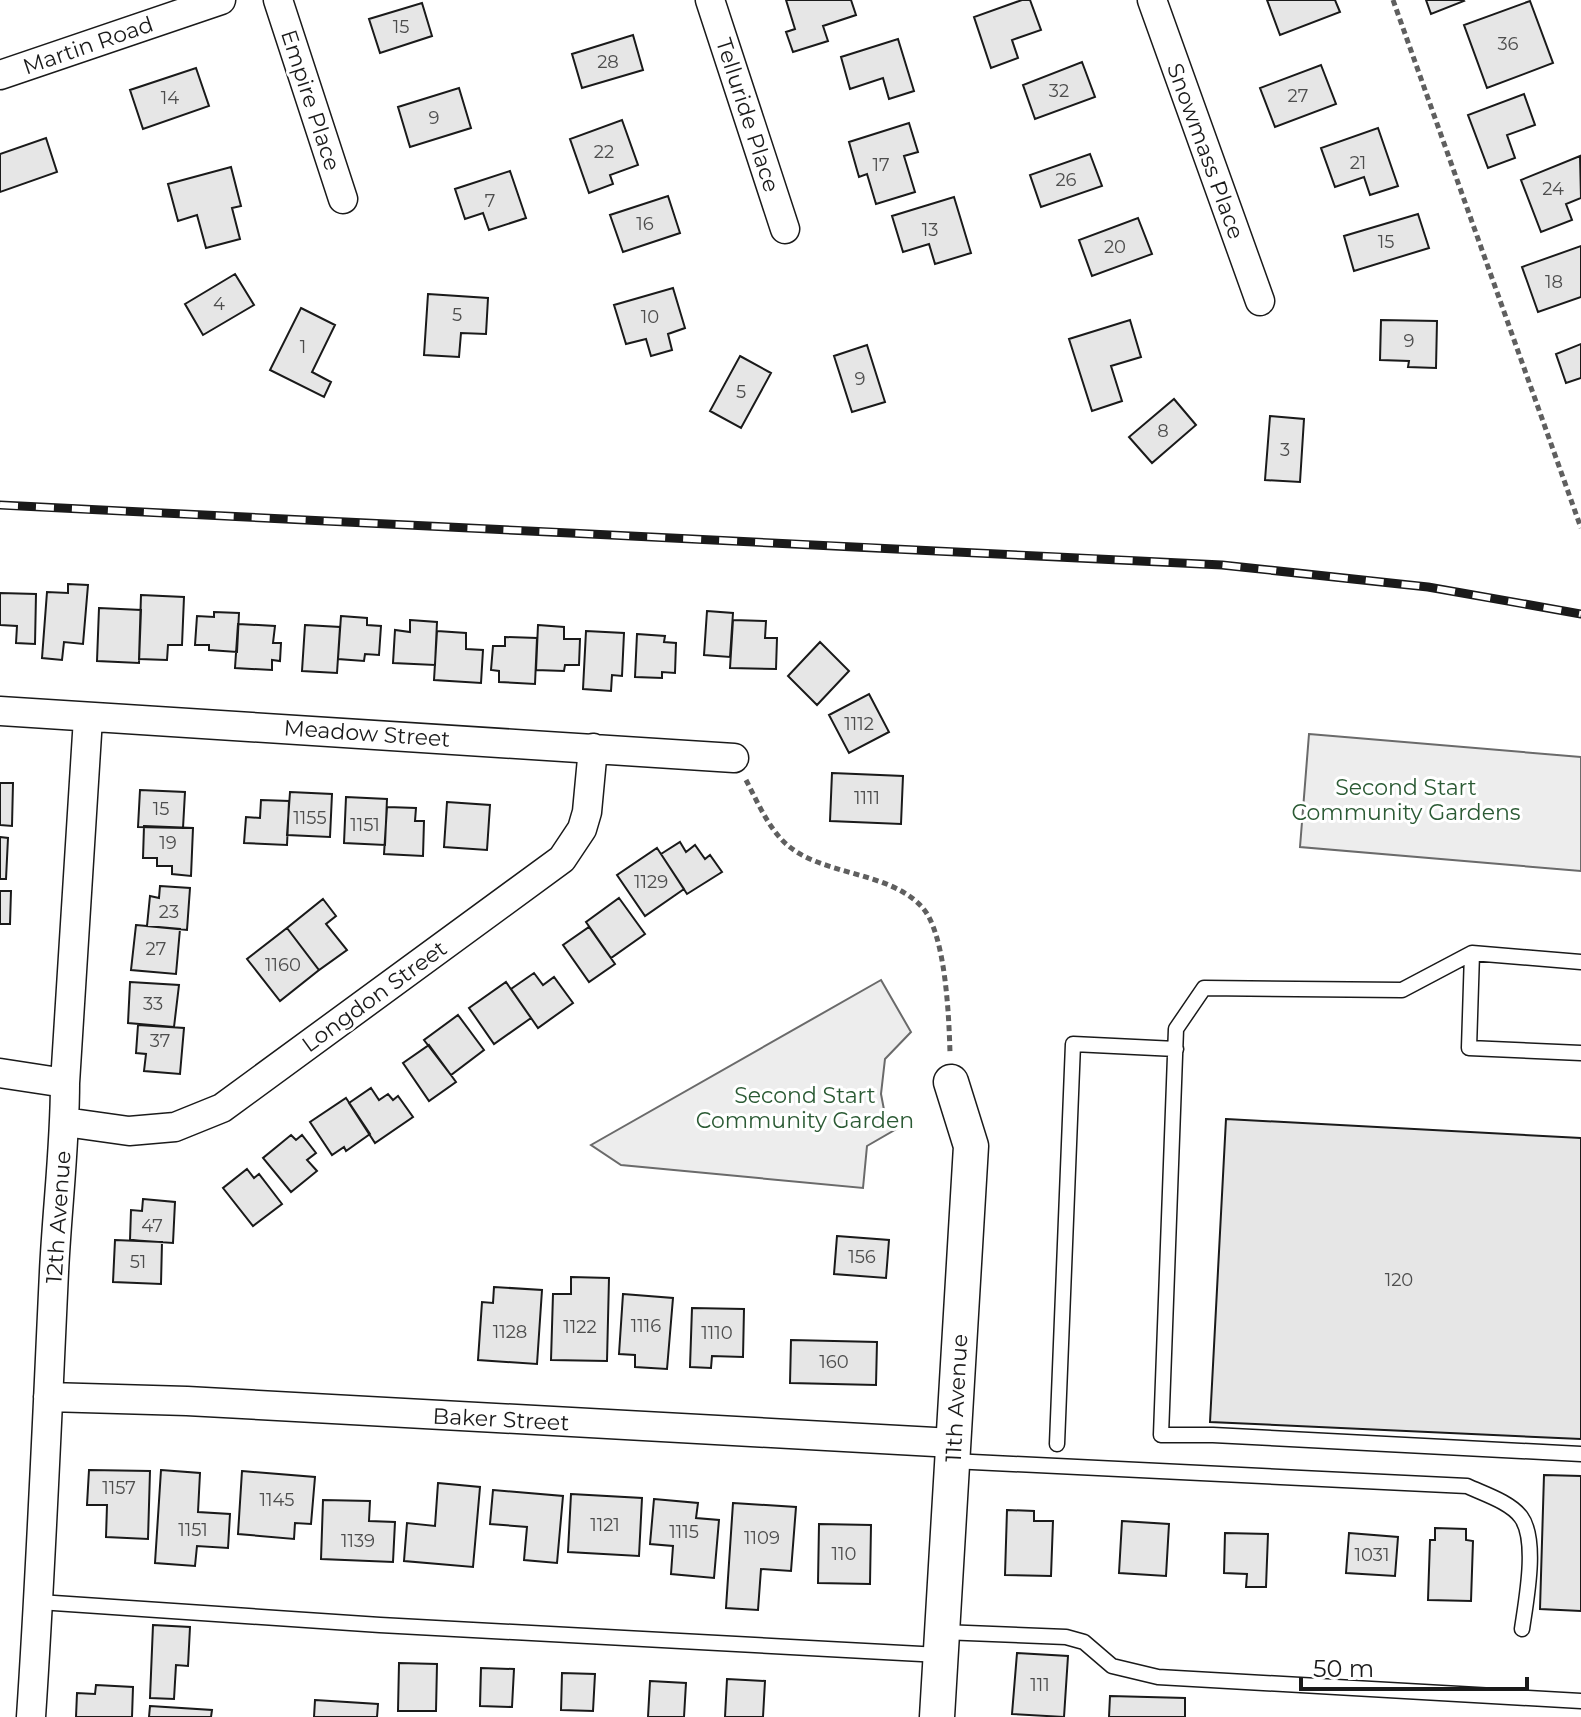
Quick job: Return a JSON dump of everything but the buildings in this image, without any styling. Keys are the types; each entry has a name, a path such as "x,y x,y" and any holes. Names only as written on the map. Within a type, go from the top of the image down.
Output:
{"street":[{"name":"Martin Road","path":"0,75 221,0"},
{"name":"Empire Place","path":"278,0 343,199"},
{"name":"Telluride Place","path":"710,0 785,229"},
{"name":"Snowmass Place","path":"1152,0 1260,301"},
{"name":"Meadow Street","path":"0,711 734,758"},
{"name":"12th Avenue","path":"31,1717 54,1267 88,718"},
{"name":"Longdon Street","path":"65,1122 129,1131 175,1127 222,1108 562,859 585,821 593,748"},
{"path":"0,1073 65,1083"},
{"name":"11th Avenue","path":"937,1717 971,1146 951,1082"},
{"name":"Baker Street","path":"48,1397 187,1401 952,1452"}],"lane":[{"path":"1581,962 1472,953 1402,990 1204,988 1176,1029 1161,1435 1581,1454"},
{"path":"1472,953 1469,1048 1581,1053"},
{"path":"1057,1444 1073,1044 1176,1049"},
{"path":"952,1452 1467,1486 1512,1509 1523,1519 1531,1560 1522,1629"},
{"path":"39,1602 380,1625 941,1644 1066,1637 1084,1642 1112,1666 1158,1677 1581,1701"}],"path":[{"path":"1393,0 1581,528"},
{"path":"734,758 768,821 785,843 810,859 900,891 922,907 937,937 949,1014 951,1082"}],"shaded area":[{"name":"Second Start Community Gardens","path":"1309,734 1581,757 1581,871 1300,847"},
{"name":"Second Start Community Garden","path":"881,980 911,1032 885,1059 881,1094 885,1115 898,1128 867,1146 863,1188 621,1165 591,1145"}],"railway":[{"path":"0,505 1222,565 1428,587 1581,614"}]}
